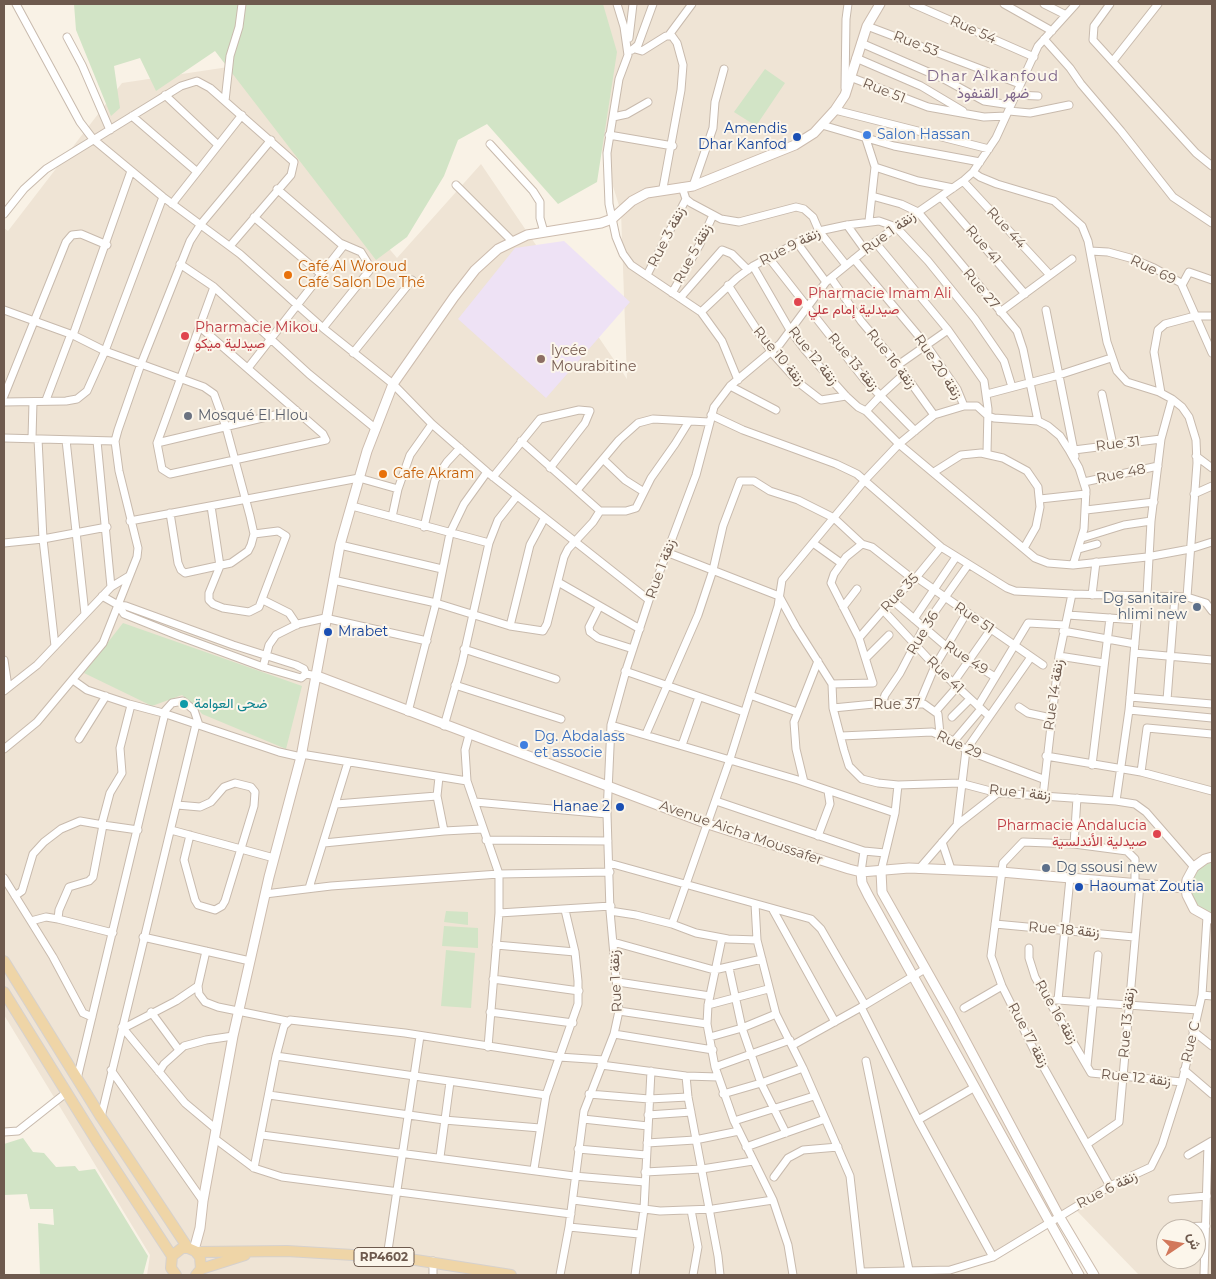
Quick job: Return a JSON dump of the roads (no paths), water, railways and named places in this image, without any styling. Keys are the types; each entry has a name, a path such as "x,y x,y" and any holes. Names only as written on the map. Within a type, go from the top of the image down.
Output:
{"main road":[{"path":"4,961 100,1117 193,1250"},
{"path":"4,992 66,1093 172,1256 171,1273"},
{"name":"RP4602","path":"172,1256 182,1248 193,1250 301,1252 433,1261 511,1275"},
{"name":"RP4602","path":"193,1250 200,1257 200,1272 256,1252"}],"street":[{"path":"16,4 80,122 93,139 163,197 230,246 323,328 393,384 432,424 487,472 544,519 575,541 649,600"},
{"path":"225,101 230,56 239,27 242,4"},
{"path":"617,4 630,52"},
{"path":"630,52 633,4"},
{"path":"653,4 619,79 609,135 609,196 612,219 620,248 626,260 701,312 722,341 738,380"},
{"path":"630,52 642,51 669,36 692,4"},
{"path":"845,95 846,19 848,4"},
{"path":"193,1250 200,1228 203,1201 233,1036 240,1012 265,894 301,756 332,580 340,545 359,478 393,384 438,317 475,270 498,249 512,241 544,232 592,226 612,219 640,196 664,188 693,186 795,145 822,126 845,95 867,26 880,4"},
{"name":"Rue 54","path":"913,4 1034,57"},
{"path":"1004,4 1052,31"},
{"path":"1044,4 1066,15"},
{"name":"Rue 1 زنقة","path":"560,1275 570,1227 574,1176 583,1119 589,1094 614,1034 619,1010 610,909 607,814 611,725 625,671 649,600 696,475 710,419 719,398 730,386 772,353 806,305 828,280 875,242 963,181 973,172 990,148 1020,84 1044,39 1076,4"},
{"path":"1110,4 1094,26 1092,35 1096,44 1196,153 1212,166"},
{"path":"1113,61 1158,4"},
{"name":"Rue 53","path":"867,26 1020,84"},
{"path":"664,188 673,146 683,74 677,43 675,38 669,36"},
{"path":"67,37 82,65 110,130"},
{"path":"1044,39 1122,131 1173,197 1212,223"},
{"path":"861,43 942,78 984,101 1009,110 1030,113 1069,105"},
{"path":"856,58 921,86 964,113"},
{"path":"693,186 713,128 715,102 724,70"},
{"name":"Rue 51","path":"850,77 908,101 988,118 1009,110"},
{"path":"4,214 24,189 46,169 165,95 188,82 197,81 204,83 294,162 293,171 230,246"},
{"path":"165,95 217,144"},
{"path":"1015,95 1038,96"},
{"path":"613,117 627,114 648,102"},
{"path":"835,110 990,148"},
{"path":"172,204 217,144 242,115"},
{"path":"132,116 196,171"},
{"path":"822,126 865,136 898,147 980,162"},
{"path":"609,135 673,146"},
{"path":"865,136 875,167 869,222"},
{"path":"4,749 37,722 103,643 137,557 138,548 130,521 114,441 141,364 190,241 201,224 271,140"},
{"path":"490,144 534,191 540,202 540,218 544,232"},
{"path":"875,167 918,181 953,188"},
{"path":"46,400 107,245 131,170"},
{"path":"973,172 985,180 1059,204 1082,226 1090,251 1111,358 1117,371 1125,380 1172,399 1182,407 1189,417 1196,440 1196,456 1187,597"},
{"name":"Rue 44","path":"963,181 1050,275"},
{"path":"456,185 512,241"},
{"path":"682,187 686,199 720,219 739,222 796,207 804,209 813,217 818,231 846,265"},
{"path":"277,188 344,246 361,252 370,268 323,328"},
{"name":"Rue 27","path":"872,196 901,204 918,212 1019,335 1038,421"},
{"name":"Rue 41","path":"941,196 1025,294"},
{"path":"4,402 66,401 83,396 105,351 163,197"},
{"name":"Rue 3 زنقة","path":"647,275 686,199"},
{"name":"Rue 5 زنقة","path":"672,293 700,244 713,215"},
{"path":"254,217 321,274"},
{"name":"Rue 9 زنقة","path":"701,312 728,285 751,268 798,244 818,231 847,224 879,221 896,227"},
{"path":"847,224 865,250"},
{"path":"896,227 933,268 1001,355 1008,368 1012,387"},
{"path":"4,396 59,257 70,237 81,234 107,245"},
{"path":"875,242 948,330 983,378 987,394 987,453"},
{"path":"798,244 828,280"},
{"path":"248,368 344,246"},
{"path":"680,298 722,250 732,254 751,268"},
{"name":"Rue 69","path":"1090,251 1108,252 1130,258 1158,270 1182,285 1212,353"},
{"name":"Rue 13 زنقة","path":"769,258 864,379 915,431"},
{"name":"Rue 20 زنقة","path":"854,259 927,346 957,389 964,406"},
{"path":"1000,312 1072,259"},
{"path":"180,264 214,287 326,389 376,428"},
{"name":"Rue 12 زنقة","path":"751,268 790,330 805,350 846,396 858,407 866,411 899,444 1042,562 1073,565 1190,549 1212,542"},
{"path":"1182,285 1188,272 1212,280"},
{"path":"353,353 412,280"},
{"name":"Rue 16 زنقة","path":"828,280 898,365 934,415"},
{"name":"Rue 10 زنقة","path":"728,285 772,353 813,396 826,400 838,396 846,396"},
{"path":"200,326 323,434 326,439 325,441 166,474 162,470 157,443 214,287"},
{"path":"4,310 72,335 105,351 211,390 217,398 226,427 254,534 248,551 237,560 188,574 181,570 170,513"},
{"path":"1046,310 1076,462"},
{"path":"1161,393 1154,352 1156,334 1165,324 1195,316 1212,316"},
{"path":"898,365 948,330"},
{"path":"987,394 1059,375 1111,358"},
{"path":"866,411 904,374"},
{"path":"730,386 776,410"},
{"path":"1102,394 1113,445"},
{"path":"1147,595 1147,556 1161,439 1172,399"},
{"path":"32,402 43,539 55,646"},
{"path":"672,924 730,760 778,608 782,580 865,480 899,444 934,415 964,406 977,406 988,416 1038,421 1048,426 1060,436 1076,462 1084,482 1086,510 1082,538 1073,565"},
{"path":"157,443 296,410"},
{"path":"493,477 536,422 545,417 580,410 590,411 585,423 550,468"},
{"path":"577,490 619,440 638,423 653,419 688,422 710,419 842,466 865,480 941,547 968,565 1015,591 1187,597 1209,602 1212,611"},
{"path":"521,442 600,511 626,512 636,508 651,478 676,444 688,422"},
{"path":"392,517 398,489 410,455 432,424"},
{"path":"4,438 114,441"},
{"name":"Rue 31","path":"1074,450 1161,439"},
{"path":"66,440 85,614"},
{"path":"97,441 112,587"},
{"path":"424,527 435,480 447,462 460,448"},
{"path":"934,472 961,455 987,453 1011,461 1027,471 1038,487 1040,499 1038,522 1024,548"},
{"path":"1196,456 1212,468"},
{"path":"604,460 625,480 644,492"},
{"name":"Rue 48","path":"1084,482 1158,466"},
{"path":"408,712 436,603 450,533 464,504 487,472"},
{"path":"130,521 359,478 398,489"},
{"name":"Rue 51","path":"713,570 723,526 735,489 742,480 754,481 770,491 798,500 834,518 862,544 872,547 915,579 933,589 966,614 1043,665"},
{"path":"1194,494 1212,486"},
{"path":"1040,499 1086,494"},
{"path":"444,726 474,615 489,543 498,520 517,496"},
{"path":"1086,510 1154,502"},
{"path":"210,506 220,566 209,594 211,602 223,608 249,612 257,610 263,600 286,536 278,531 254,534"},
{"path":"352,506 424,527 489,543"},
{"path":"332,580 436,603 510,626 544,630 564,557 600,511"},
{"path":"510,626 530,545 544,519"},
{"path":"1082,538 1118,526 1151,521"},
{"path":"4,543 43,539 107,527"},
{"path":"812,543 841,563"},
{"path":"666,552 779,596 796,628 832,684 873,683 859,638 831,583 841,563 862,544"},
{"path":"1079,549 1096,544"},
{"path":"340,545 442,569"},
{"name":"Rue 35","path":"859,638 892,600 915,579 941,547"},
{"path":"914,619 956,557"},
{"path":"1092,595 1096,562"},
{"name":"Rue 36","path":"882,704 885,695 924,628 968,565"},
{"path":"646,734 689,636 713,570"},
{"path":"6,689 27,674 102,596 129,576"},
{"path":"558,582 640,630"},
{"path":"843,607 857,589"},
{"name":"Rue 14 زنقة","path":"1043,796 1046,756 1059,656 1072,594"},
{"path":"102,596 118,605 126,606 304,669 306,674"},
{"path":"1167,700 1175,596"},
{"path":"263,600 289,613 296,624"},
{"name":"Rue 49","path":"892,600 947,647 995,677"},
{"path":"118,605 124,614 263,667 301,678 306,674 316,676"},
{"path":"599,607 589,627 590,632 598,638 633,649"},
{"name":"Rue 41","path":"883,610 935,666 989,716"},
{"path":"919,704 935,666 966,614"},
{"path":"1068,615 1138,620 1122,768 1116,801"},
{"path":"263,667 271,640 283,630 296,624 325,618 427,641"},
{"path":"1092,765 1110,618"},
{"path":"954,740 979,708 995,677 1029,622 1064,628 1107,641 1135,644"},
{"path":"936,711 991,629"},
{"path":"866,658 889,635"},
{"path":"464,650 556,679"},
{"path":"1134,653 1212,660"},
{"path":"1059,656 1104,663"},
{"path":"957,825 960,783 966,750 1031,657"},
{"path":"4,660 6,689"},
{"path":"804,782 796,749 794,726 797,712 818,661"},
{"path":"625,671 744,712"},
{"name":"Avenue Aicha Moussafer","path":"316,676 444,726 708,824 860,872 951,869 1186,888"},
{"path":"73,680 84,688 130,705 164,713 279,752 467,781"},
{"name":"Rue 1 زنقة","path":"832,684 832,708 849,766 856,776 868,782 898,785 960,783 998,793 1135,804 1146,812 1194,867"},
{"path":"455,686 561,719"},
{"path":"750,695 797,712"},
{"path":"79,739 106,696"},
{"path":"1130,696 1212,704"},
{"path":"682,745 699,697"},
{"path":"952,716 970,699"},
{"path":"78,1079 164,713 172,703 183,701 194,710 197,724 100,1117"},
{"name":"Rue 37","path":"832,708 882,704 919,704 928,706 936,711 939,718 940,734"},
{"path":"58,919 60,904 67,888 73,884 89,881 93,877 110,794 122,773 120,748 130,705"},
{"path":"1019,707 1028,713 1051,718"},
{"path":"1129,710 1212,718"},
{"path":"611,725 804,782 896,813"},
{"path":"1141,772 1147,728 1212,734"},
{"name":"Rue 29","path":"841,736 912,732 940,734 954,740 966,750 1044,779"},
{"path":"469,735 465,750 467,781 486,840 497,862 499,874 499,913 488,1047"},
{"path":"1046,756 1141,772 1212,791"},
{"path":"309,888 348,762"},
{"path":"439,777 437,796 444,831"},
{"path":"177,805 200,808 210,802 224,787 229,785 235,784 251,787 255,792 255,799 241,848 224,901 218,909 211,910 196,903 186,872 185,852 190,835"},
{"path":"898,785 896,813 881,871 882,892 1059,1216 1094,1275"},
{"path":"818,836 830,804 828,791"},
{"path":"919,869 957,825 998,793"},
{"path":"336,804 437,796"},
{"path":"1001,872 1008,855 1023,842 1074,844 1076,798"},
{"path":"716,801 864,851 885,853"},
{"path":"475,802 607,814"},
{"path":"15,896 22,892 33,854 44,842 74,823 85,821 138,830"},
{"path":"324,844 444,831 482,829"},
{"path":"171,830 274,858"},
{"path":"486,840 608,841"},
{"path":"942,842 951,869"},
{"name":"Rue 13 زنقة","path":"1074,844 1114,848 1133,854 1137,866 1134,937 1119,1122 1087,1144"},
{"path":"864,851 860,872 862,883 868,896 1079,1275"},
{"path":"1209,918 1200,914 1190,903 1186,888 1187,880 1194,867 1204,859 1212,857"},
{"path":"609,863 806,918 818,924 863,1006 918,1120 993,1257"},
{"path":"265,894 309,888 499,874 610,872"},
{"name":"Rue 17 زنقة","path":"1001,872 991,956 1002,986 1034,1050 1110,1186"},
{"path":"4,878 53,957 83,1013 92,1017"},
{"path":"1058,1000 1070,878"},
{"path":"755,904 757,940 768,989 776,1014 803,1068 850,1176 861,1274"},
{"path":"499,913 610,909 672,924 696,933 722,938 757,940"},
{"path":"534,1170 546,1095 572,1023 579,991 575,952 566,910"},
{"path":"773,910 835,1022"},
{"path":"31,921 46,917 113,933"},
{"name":"Rue C","path":"1154,1163 1182,1082 1194,1031 1202,995 1209,918"},
{"name":"Rue 18 زنقة","path":"995,924 1134,937"},
{"path":"143,937 250,961"},
{"path":"722,938 708,1005 708,1024 715,1067 734,1121 773,1200 788,1245 793,1275"},
{"path":"614,942 714,970 762,959"},
{"path":"496,946 575,952"},
{"name":"Rue 16 زنقة","path":"1029,948 1031,966 1089,1069"},
{"path":"206,951 198,986 199,994 205,1002 240,1012 288,1021 298,1020 420,1036 603,1062 686,1076 718,1078"},
{"path":"1089,1069 1098,955"},
{"path":"729,968 742,1028 753,1054 761,1083 786,1133"},
{"path":"715,1067 791,1042 835,1022 925,969"},
{"path":"493,979 579,991"},
{"path":"618,982 710,996"},
{"path":"123,1028 151,1012 176,1001 198,986"},
{"path":"964,1008 1002,986"},
{"path":"708,1005 768,989"},
{"path":"1202,995 1212,996"},
{"path":"1050,1002 1058,1000 1198,1010"},
{"path":"619,1010 708,1024"},
{"path":"151,1012 179,1050"},
{"path":"490,1012 572,1023"},
{"path":"710,1037 742,1028 776,1014"},
{"path":"254,1168 276,1056 283,1029 288,1021"},
{"path":"123,1028 185,1104 254,1168 282,1177 309,1182 397,1191 571,1214"},
{"path":"1194,1031 1212,1046"},
{"path":"614,1034 713,1050"},
{"path":"159,1072 164,1064 179,1050 206,1040 233,1036"},
{"path":"387,1258 402,1154 416,1077 420,1036"},
{"path":"276,1056 546,1095"},
{"path":"866,1061 909,1273"},
{"path":"723,1094 803,1068"},
{"name":"Rue 12 زنقة","path":"1089,1069 1122,1077 1182,1082"},
{"path":"111,1070 203,1201"},
{"path":"1184,1070 1212,1094"},
{"path":"636,1275 639,1234 644,1208 651,1071"},
{"path":"686,1076 688,1097 720,1275"},
{"path":"440,1157 450,1082"},
{"path":"918,1120 975,1087"},
{"path":"4,1132 18,1131 66,1093"},
{"path":"269,1094 444,1120 540,1128"},
{"path":"589,1094 649,1099 688,1097"},
{"path":"734,1121 814,1096"},
{"path":"648,1116 691,1112"},
{"path":"583,1119 648,1126"},
{"path":"746,1147 825,1119"},
{"path":"647,1143 696,1140 739,1132"},
{"path":"262,1134 574,1176 645,1182"},
{"path":"1188,1155 1210,1143"},
{"path":"1206,1226 1210,1143"},
{"path":"774,1176 788,1158 803,1150 838,1147"},
{"path":"578,1149 646,1155"},
{"path":"645,1172 702,1169 753,1161"},
{"name":"Rue 6 زنقة","path":"861,1274 950,1270 993,1257 1049,1221 1110,1186 1146,1170 1154,1163"},
{"path":"1172,1199 1207,1196"},
{"path":"573,1200 660,1211 709,1209 773,1200"},
{"path":"691,1210 698,1247 693,1275"},
{"path":"570,1227 639,1234"},
{"path":"433,1261 433,1275"}],"place":[{"name":"Salon Hassan","path":"867,135"},
{"name":"Amendis Dhar Kanfod","path":"797,137"},
{"name":"Café Al Woroud Café Salon De Thé","path":"288,275"},
{"name":"Pharmacie Imam Ali صيدلية إمام علي","path":"798,302"},
{"name":"Pharmacie Mikou صيدلية ميكو","path":"185,336"},
{"name":"lycée Mourabitine","path":"541,359"},
{"name":"Mosqué El Hlou","path":"188,416"},
{"name":"Cafe Akram","path":"383,474"},
{"name":"Dg sanitaire hlimi new","path":"1197,607"},
{"name":"Mrabet","path":"328,632"},
{"name":"ضحى العوامة","path":"184,704"},
{"name":"Dg. Abdalass et associe","path":"524,745"},
{"name":"Hanae 2","path":"620,807"},
{"name":"Pharmacie Andalucia صيدلية الأندلسية","path":"1157,834"},
{"name":"Dg ssousi new","path":"1046,868"},
{"name":"Haoumat Zoutia","path":"1079,887"}],"district":[{"name":"Dhar Alkanfoud ضهر القنفوذ","path":"993,86"}]}
